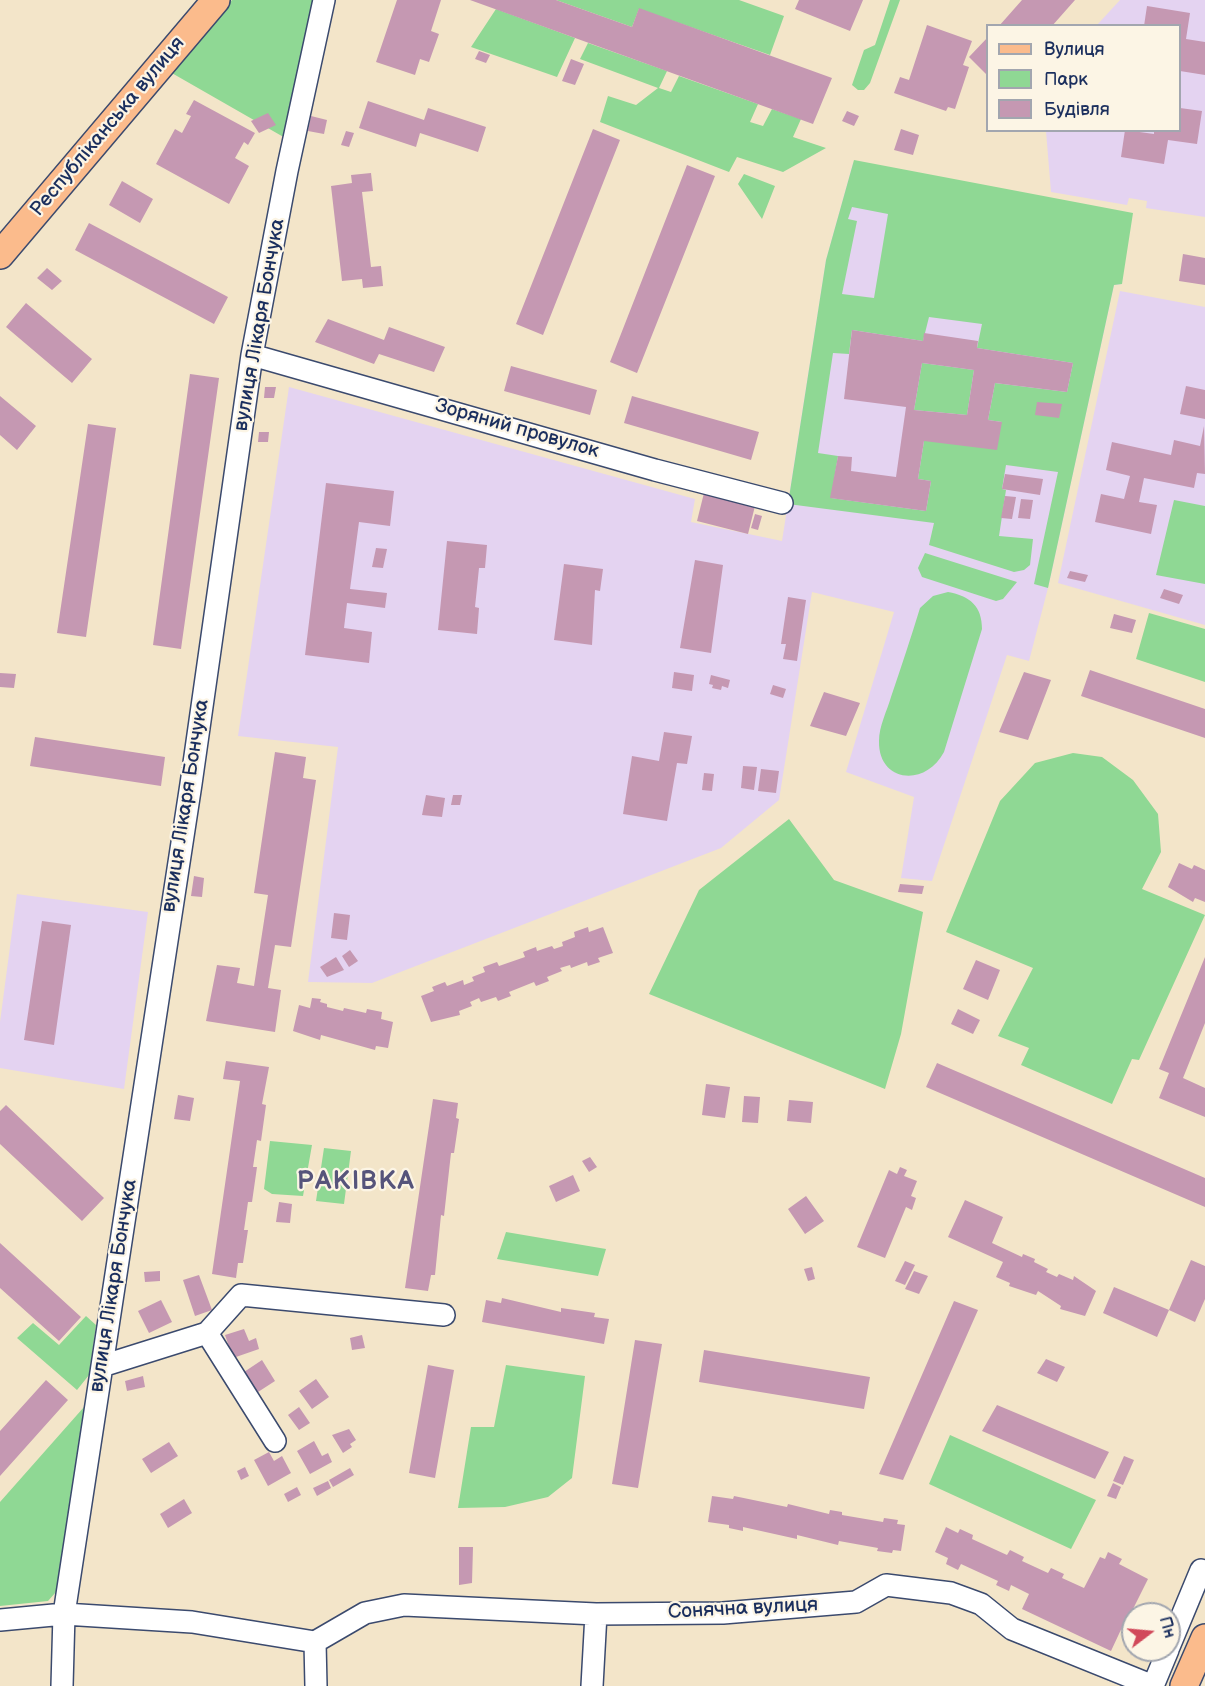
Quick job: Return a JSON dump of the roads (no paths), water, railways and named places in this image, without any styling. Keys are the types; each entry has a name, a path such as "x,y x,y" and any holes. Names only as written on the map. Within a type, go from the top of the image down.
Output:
{"main road":[{"name":"Республіканська вулиця","path":"0,255 216,0"},
{"path":"1184,1686 1205,1638"}],"street":[{"name":"вулиця Лікаря Бончука","path":"62,1686 64,1614 192,772 252,355 287,171 324,0"},
{"name":"Зоряний провулок","path":"252,355 655,470 782,503"},
{"path":"102,1366 207,1333 241,1295 444,1315"},
{"path":"207,1333 275,1441"},
{"name":"Сонячна вулиця","path":"1181,1617 1201,1570 1205,1572"},
{"name":"Сонячна вулиця","path":"315,1642 365,1613 404,1605 596,1614 723,1613 856,1602 886,1586 951,1593 981,1604 1012,1629 1153,1686 1162,1662"},
{"path":"0,1620 64,1614 192,1622 315,1642 316,1686"},
{"path":"592,1686 596,1614"},
{"path":"64,1660 74,1686"}],"district":[{"name":"РАКІВКА","path":"356,1182"}]}
